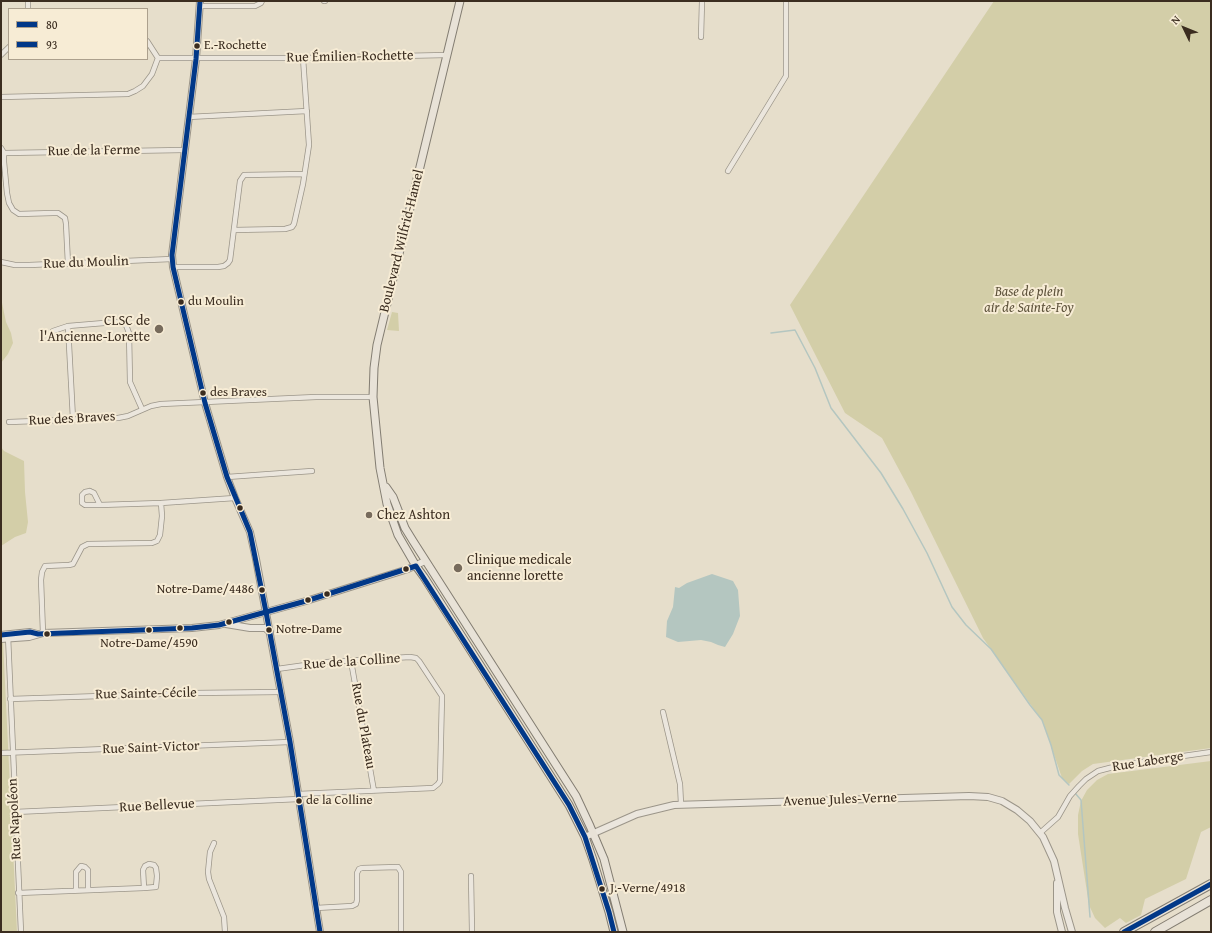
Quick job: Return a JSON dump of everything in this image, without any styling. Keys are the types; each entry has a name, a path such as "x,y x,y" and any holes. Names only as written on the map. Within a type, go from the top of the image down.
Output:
{"highway":[{"path":"1124,932 1211,884"},
{"path":"1155,932 1211,900"}],"main road":[{"name":"Boulevard Wilfrid-Hamel","path":"460,1 377,345 373,396 378,453 387,504 398,535 416,566 562,793 585,837 595,865 614,932"},
{"name":"Boulevard Wilfrid-Hamel","path":"384,485 393,498 405,528 425,561 567,780 581,805 606,867 623,932"}],"street":[{"path":"262,1 255,6 200,4 196,59 172,259 205,403 227,477 250,532 256,559 290,742 320,932"},
{"path":"701,37 702,1"},
{"path":"728,171 786,76 786,1"},
{"path":"1,97 128,94 143,86 152,74 158,58 148,43"},
{"name":"Rue Émilien-Rochette","path":"158,58 303,58 447,55"},
{"path":"234,230 285,229 292,227 304,184 304,174 309,145 303,58"},
{"path":"188,117 307,111"},
{"path":"1,148 4,153 5,178 9,204 13,210 19,214 58,213 65,218 68,264"},
{"name":"Rue de la Ferme","path":"4,153 184,150"},
{"path":"173,267 224,266 230,260 240,181 244,175 304,174"},
{"name":"Rue du Moulin","path":"1,262 20,265 172,259"},
{"path":"53,331 68,326 116,322 126,325 129,333 130,382 142,410"},
{"path":"68,326 73,419"},
{"name":"Rue des Braves","path":"9,422 118,418 161,404 373,396"},
{"path":"227,477 312,471"},
{"path":"100,505 235,498"},
{"path":"41,634 41,580 42,572 45,566 69,566 73,564 82,547 88,544 152,543 158,541 162,516 161,503"},
{"path":"1,639 5,636 29,637 41,634 192,628 224,623 306,601 407,570 425,561"},
{"path":"224,623 250,628 265,628 270,632"},
{"name":"Rue Napoléon","path":"5,636 10,699 21,932"},
{"name":"Rue de la Colline","path":"277,669 327,662 416,658 442,696 440,781 433,788 299,797"},
{"name":"Rue du Plateau","path":"351,661 374,791"},
{"name":"Rue Sainte-Cécile","path":"10,699 192,693 281,692"},
{"path":"663,712 680,784 681,804"},
{"name":"Rue Saint-Victor","path":"1,753 290,742"},
{"name":"Rue Laberge","path":"1040,833 1058,817 1070,796 1082,782 1098,771 1121,765 1211,752"},
{"name":"Avenue Jules-Verne","path":"585,837 643,812 681,804 978,796 996,800 1013,807 1026,817 1040,833 1053,856 1057,877 1072,932"},
{"name":"Rue Bellevue","path":"15,812 299,797"},
{"path":"214,843 210,852 208,872 209,879 224,917 225,932"},
{"path":"18,893 88,889 144,888 156,886 157,876 154,865 149,864 145,866 143,870 144,888"},
{"path":"76,890 76,872 81,866 88,870 88,889"},
{"path":"316,908 352,906 356,904 357,872 359,869 398,867 401,872 401,932"},
{"path":"471,876 472,932"},
{"name":"Avenue Jules-Verne","path":"1057,877 1057,912 1062,932"}],"green space":[{"name":"Base de plein air de Sainte-Foy","path":"994,1 1211,1 1211,748 1093,764 1082,771 1069,784 1062,778 1043,722 983,638 911,492 882,438 845,413 790,305"},
{"path":"1,298 6,322 11,333 13,343 8,354 1,363"},
{"path":"392,312 398,313 399,331 387,330"},
{"path":"1,447 4,451 24,461 28,522 26,533 15,537 1,546"},
{"path":"1,641 3,641 17,932 1,932"},
{"path":"1211,761 1211,827 1201,832 1186,879 1145,899 1141,915 1126,923 1120,918 1105,928 1095,918 1089,905 1078,834 1078,815 1081,801 1087,790 1097,780 1108,774"}],"shaded area":[{"path":"712,574 733,581 738,590 740,616 733,634 725,647 701,640 678,642 666,637 667,621 673,607 675,587 679,588 687,583"}],"waterway":[{"path":"771,333 795,330 815,368 831,408 881,473 903,509 927,553 952,607 966,625 991,649 1042,720 1051,745 1059,775 1069,785"},
{"path":"1075,793 1081,800 1090,917"}],"transit line":[{"name":"80","path":"200,1 196,59 172,255 173,267 205,403 227,477 250,532 266,612"},
{"name":"93","path":"320,932 290,742 266,612 306,601 416,566 569,805 585,837 614,932"},
{"name":"80","path":"1,635 30,632 38,634 192,628 219,625 266,612"},
{"name":"93","path":"1124,932 1211,884"}],"place":[{"name":"E.-Rochette","path":"197,46"},
{"name":"du Moulin","path":"181,302"},
{"name":"CLSC de l'Ancienne-Lorette","path":"159,329"},
{"name":"des Braves","path":"203,393"},
{"name":"Chez Ashton","path":"369,515"},
{"name":"Clinique medicale ancienne lorette","path":"458,568"},
{"name":"Notre-Dame/4486","path":"262,590"},
{"name":"Notre-Dame/4590","path":"149,630"},
{"name":"Notre-Dame","path":"269,630"},
{"name":"de la Colline","path":"299,801"},
{"name":"J.-Verne/4918","path":"602,889"}]}
